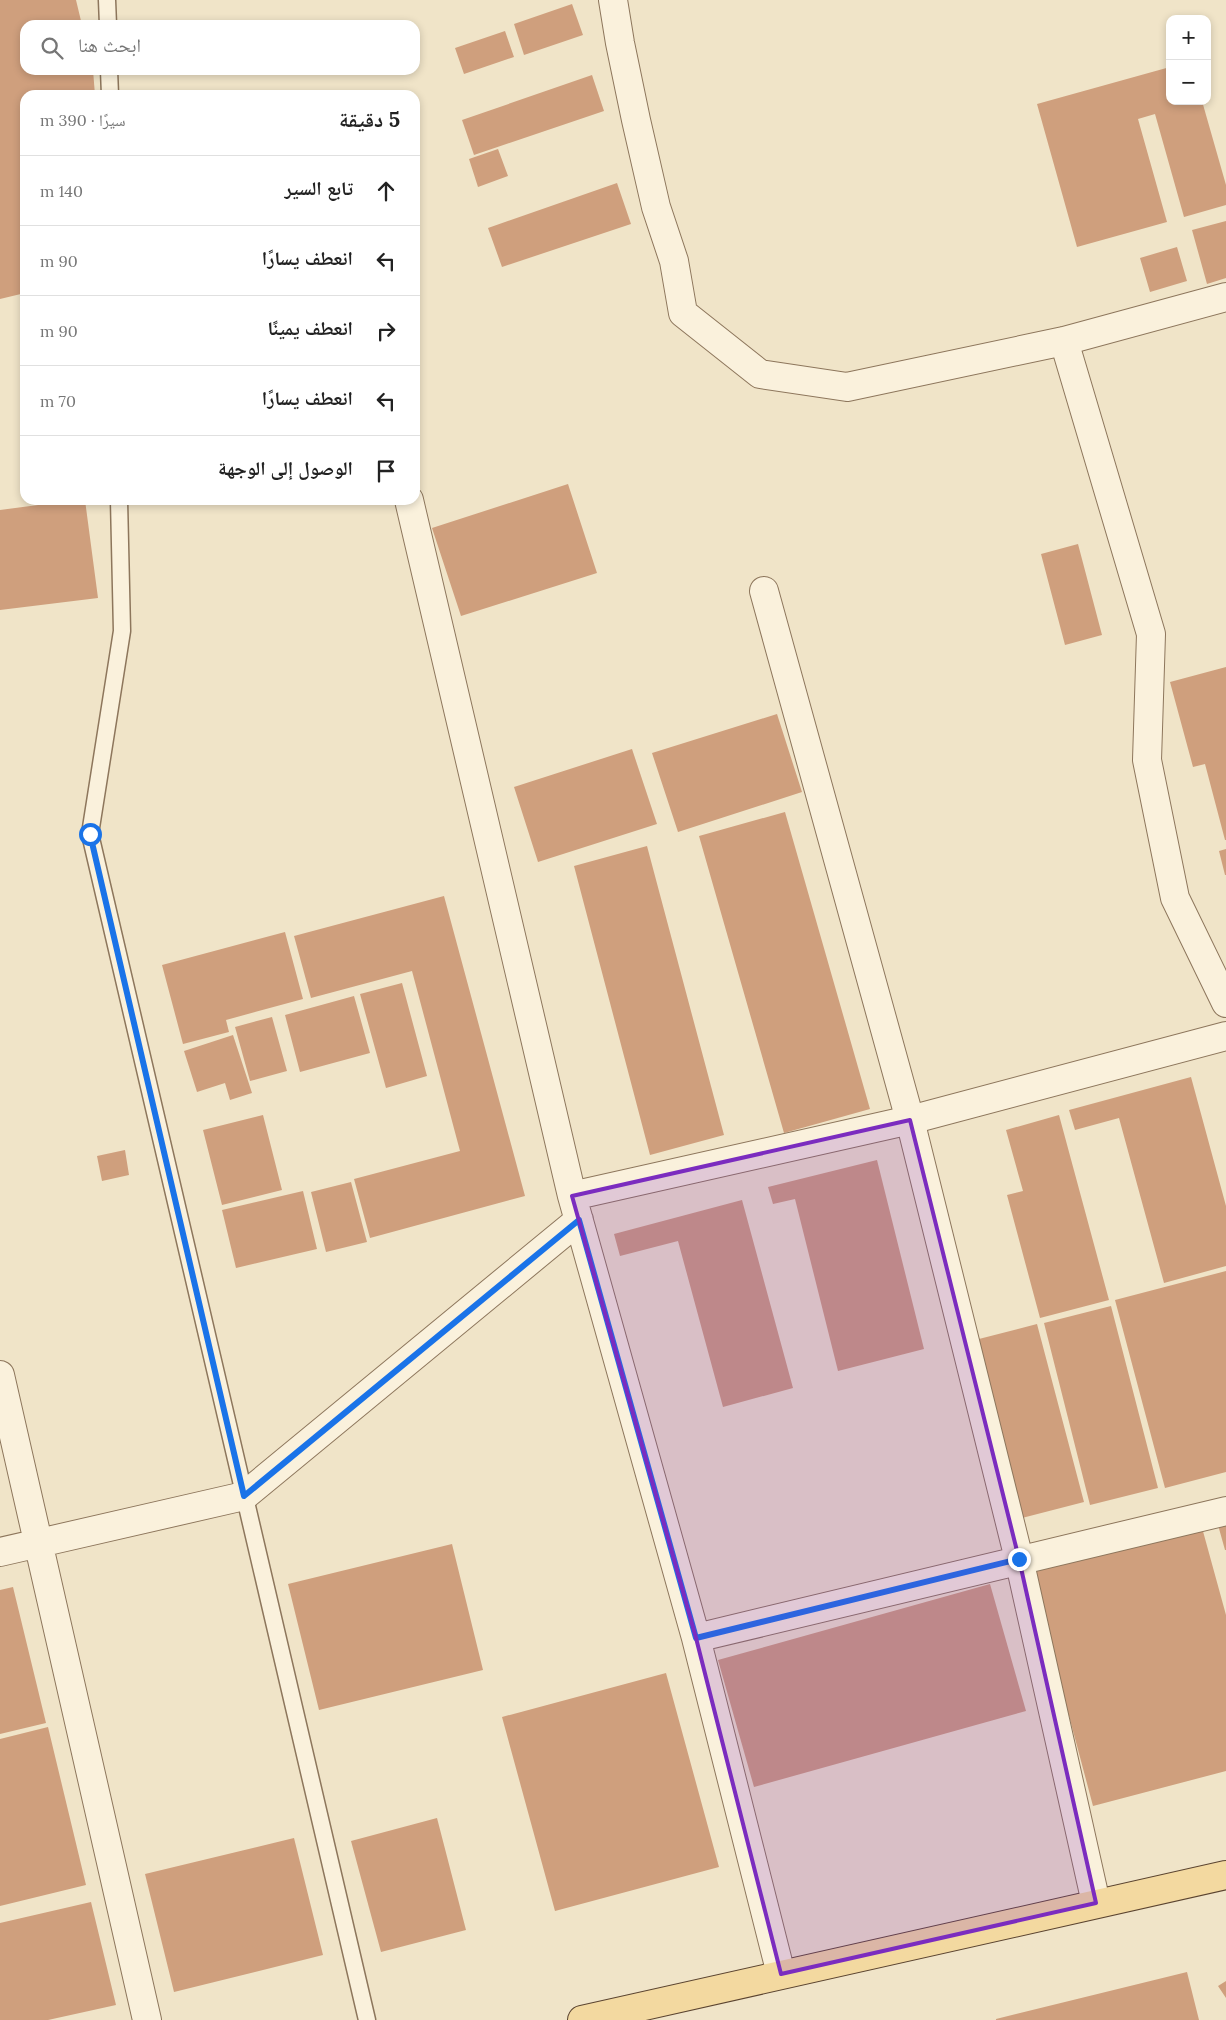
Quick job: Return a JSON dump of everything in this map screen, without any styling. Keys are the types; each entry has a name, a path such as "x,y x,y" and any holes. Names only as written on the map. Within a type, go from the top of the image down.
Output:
{"main road":[{"path":"582,2020 1226,1875"}],"street":[{"path":"613,0 636,120 656,207 674,261 683,313 760,374 847,387 1064,341 1226,298"},
{"path":"1064,341 1151,634 1147,760 1175,898 1226,1003"},
{"path":"409,505 576,1208 696,1638 781,1974"},
{"path":"764,591 910,1120 1019,1559 1096,1903"},
{"path":"0,1552 244,1496 576,1208 1226,1036"},
{"path":"0,1375 147,2020"},
{"path":"696,1638 1019,1559 1226,1511"}],"lane":[{"path":"107,0 108,20"},
{"path":"109,75 110,90"},
{"path":"119,505 122,631 90,834 367,2020"}],"highlighted area":[{"path":"910,1120 1019,1559 1096,1903 781,1974 696,1638 572,1196"}],"building":[{"path":"0,0 76,0 81,20 20,20 20,75 93,75 95,90 20,90 20,294 0,299"},
{"path":"572,4 583,35 524,55 514,24"},
{"path":"505,31 514,57 464,74 455,48"},
{"path":"1166,68 1166,105 1203,105 1226,185 1226,205 1184,217 1155,114 1138,119 1167,222 1077,247 1037,104"},
{"path":"592,75 604,111 474,155 462,120"},
{"path":"498,149 508,176 478,187 469,159"},
{"path":"617,183 631,224 502,267 488,228"},
{"path":"1226,221 1226,278 1207,284 1192,230"},
{"path":"1177,247 1187,281 1150,292 1140,258"},
{"path":"568,484 597,573 461,616 432,528"},
{"path":"38,505 86,505 98,598 0,610 0,510"},
{"path":"1078,544 1102,635 1065,645 1041,554"},
{"path":"1226,667 1225,840 1205,764 1193,767 1170,682"},
{"path":"777,714 802,792 678,832 652,753"},
{"path":"632,749 657,824 538,862 514,787"},
{"path":"785,812 870,1109 784,1133 699,836"},
{"path":"647,846 724,1135 650,1155 574,866"},
{"path":"1226,849 1226,875 1225,875 1219,851"},
{"path":"444,896 525,1196 370,1238 354,1179 460,1151 412,971 311,998 294,936"},
{"path":"285,932 303,999 226,1020 229,1032 183,1044 162,965"},
{"path":"402,983 427,1076 386,1088 360,994"},
{"path":"354,996 370,1053 300,1072 285,1015"},
{"path":"272,1017 287,1071 250,1081 235,1027"},
{"path":"233,1035 252,1093 230,1100 225,1083 197,1092 184,1051"},
{"path":"1191,1077 1226,1206 1226,1266 1164,1283 1119,1118 1075,1130 1069,1110"},
{"path":"263,1115 282,1190 222,1205 203,1130"},
{"path":"1059,1115 1109,1300 1040,1318 1007,1195 1023,1191 1006,1130"},
{"path":"125,1150 129,1175 102,1181 97,1156"},
{"path":"877,1160 924,1349 838,1371 795,1199 773,1204 768,1187"},
{"path":"351,1182 367,1242 326,1252 311,1192"},
{"path":"303,1191 317,1249 236,1268 222,1210"},
{"path":"742,1200 793,1388 723,1407 678,1241 620,1256 614,1234"},
{"path":"1226,1271 1226,1472 1165,1488 1115,1300"},
{"path":"1111,1306 1158,1488 1090,1505 1044,1323"},
{"path":"1037,1324 1084,1502 1022,1518 975,1340"},
{"path":"1226,1523 1226,1550 1225,1550 1218,1525"},
{"path":"1201,1524 1226,1615 1226,1771 1093,1806 1030,1569"},
{"path":"452,1544 483,1670 319,1710 288,1584"},
{"path":"990,1584 1026,1711 754,1787 718,1660"},
{"path":"13,1587 46,1723 0,1734 0,1590"},
{"path":"666,1673 719,1867 555,1911 502,1717"},
{"path":"48,1727 86,1885 0,1906 0,1739"},
{"path":"437,1818 466,1930 381,1952 351,1841"},
{"path":"294,1838 323,1955 174,1992 145,1874"},
{"path":"91,1902 116,2005 48,2020 0,2020 0,1923"},
{"path":"1187,1972 1199,2020 996,2020 996,2019"},
{"path":"1226,1981 1226,1998 1218,1986"}],"route":[{"path":"90,834 244,1496 579,1220 696,1638 1019,1559"}]}
